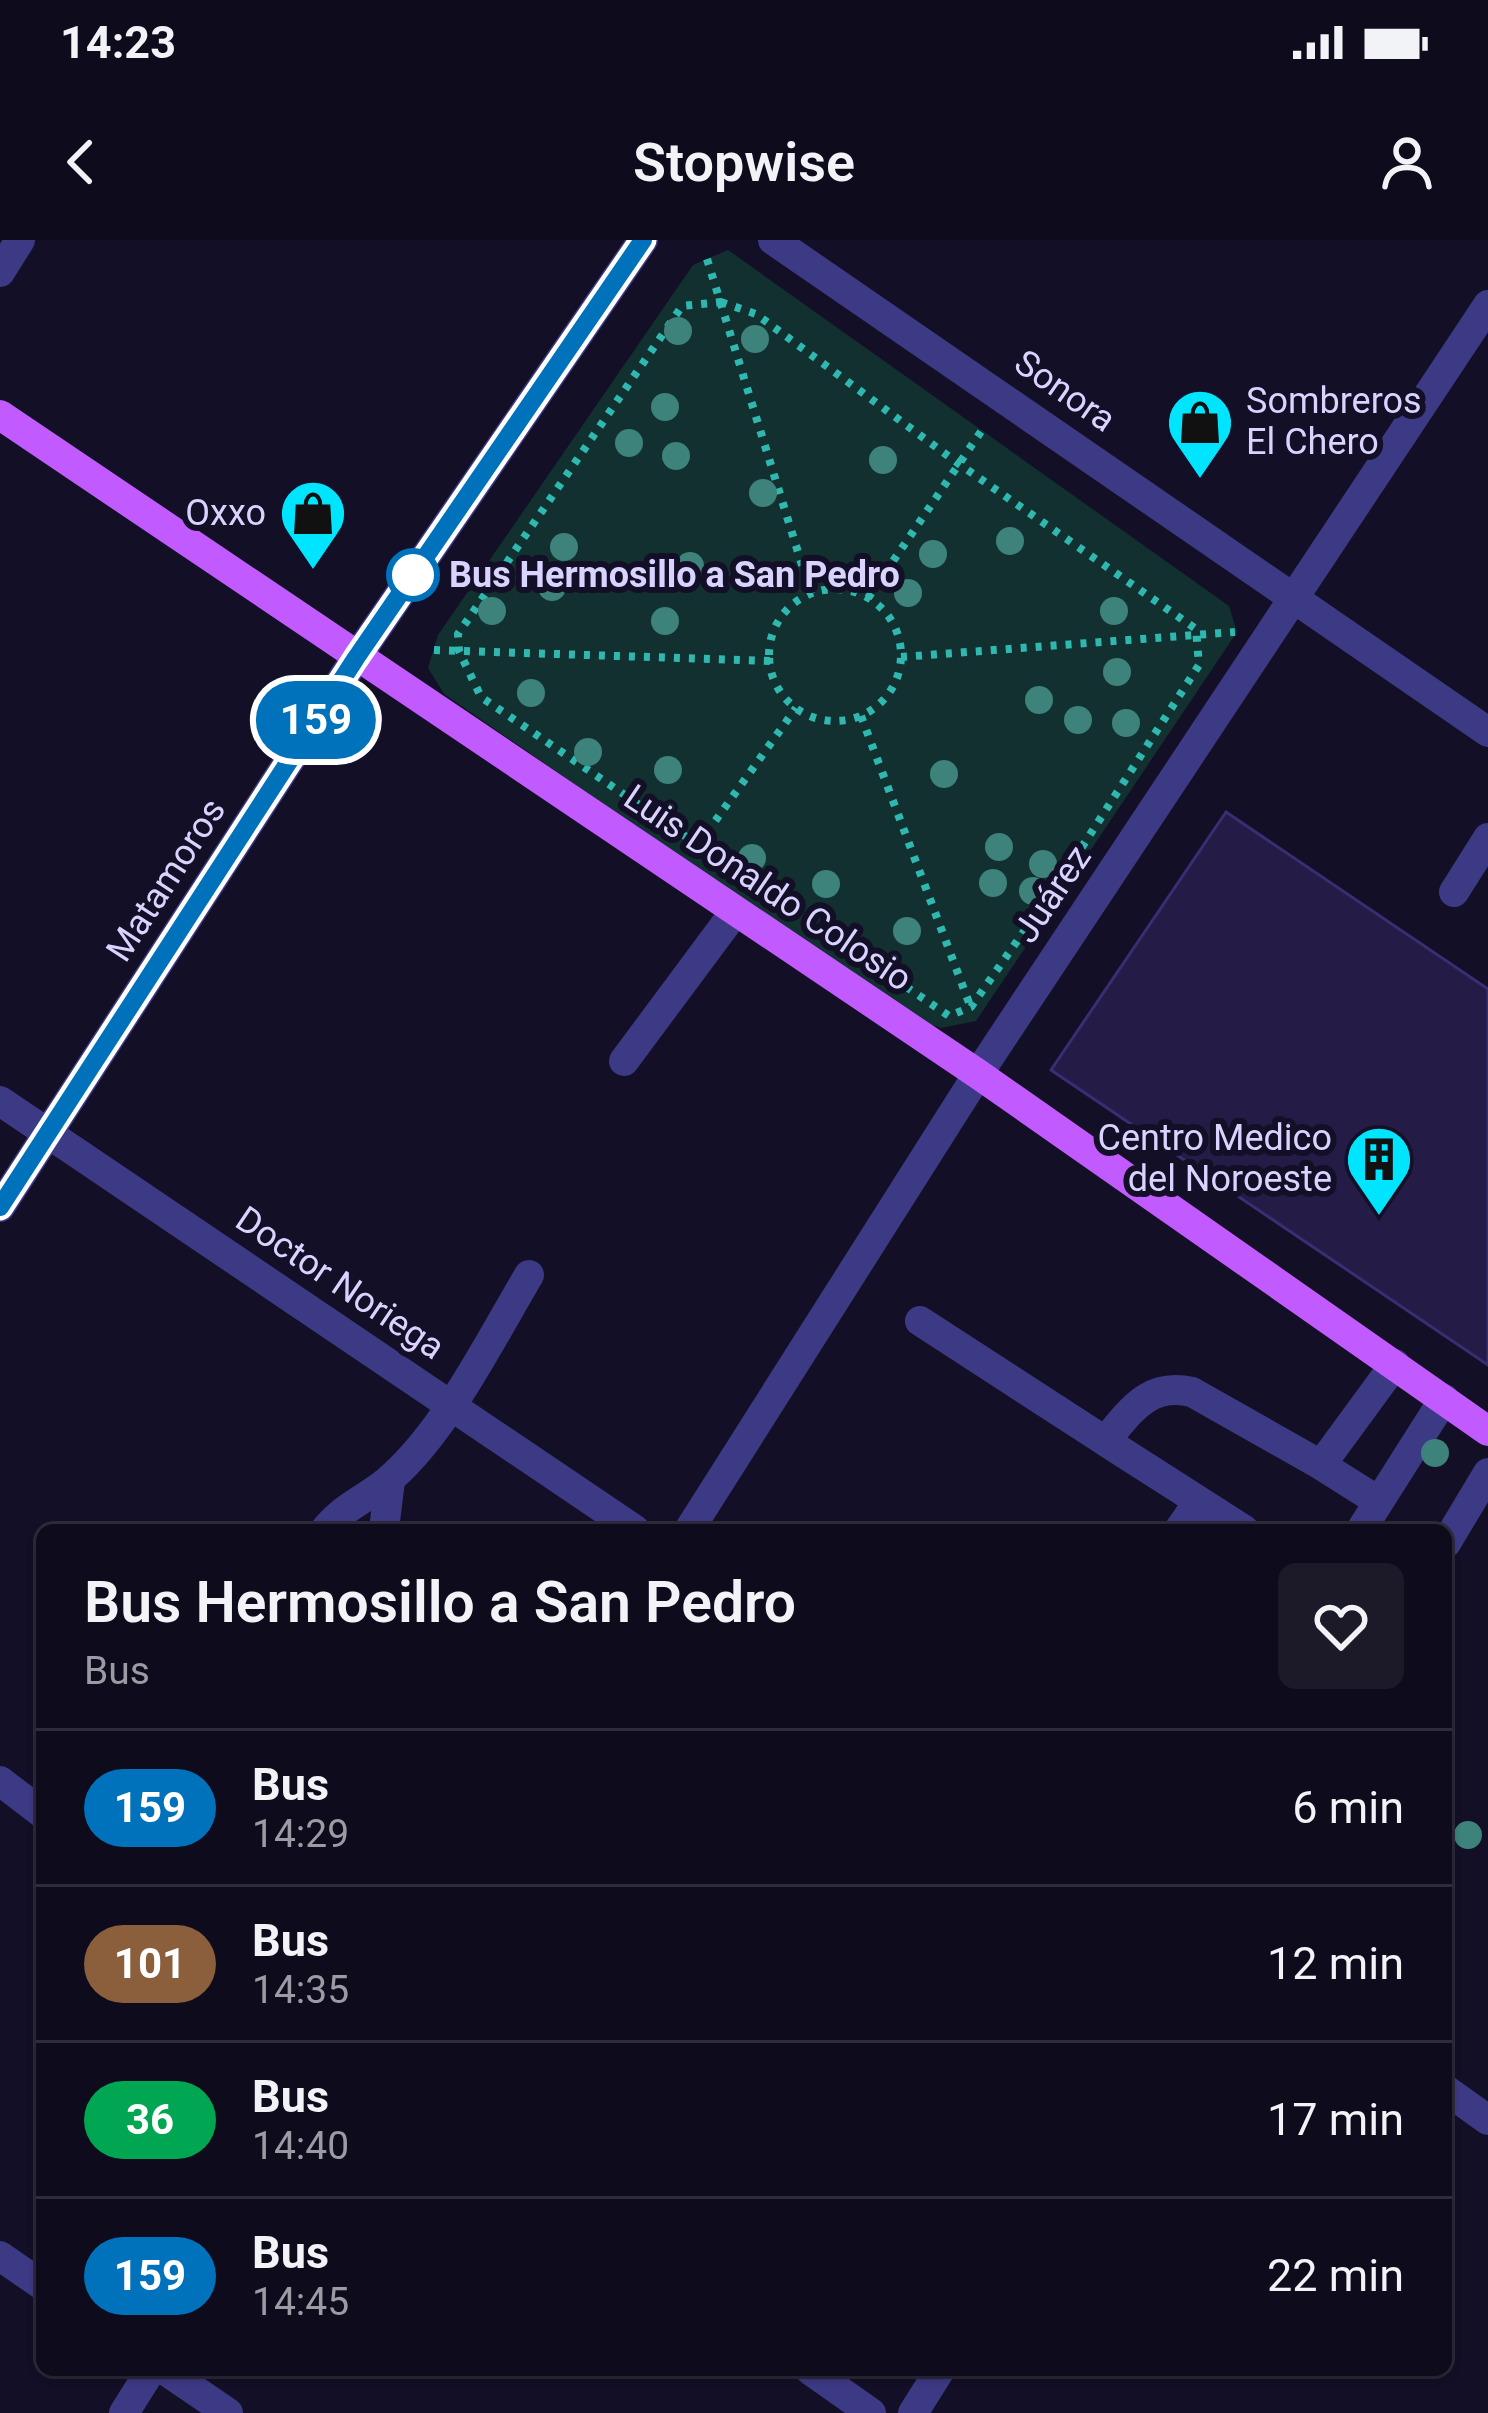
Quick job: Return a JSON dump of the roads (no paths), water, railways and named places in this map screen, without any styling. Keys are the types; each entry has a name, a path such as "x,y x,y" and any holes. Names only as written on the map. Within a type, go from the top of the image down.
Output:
{"main road":[{"name":"Luis Donaldo Colosio","path":"0,416 978,1074 1488,1431"}],"street":[{"path":"0,272 20,240"},
{"name":"Matamoros","path":"0,1207 356,658 643,240"},
{"name":"Sonora","path":"773,240 808,250 1488,732"},
{"name":"Juárez","path":"693,1524 978,1074 1488,305"},
{"path":"1454,892 1488,838"},
{"path":"624,1060 734,913"},
{"name":"Doctor Noriega","path":"0,1101 626,1524"},
{"path":"331,1524 361,1495 391,1480 452,1404 530,1275"},
{"path":"920,1322 1235,1524"},
{"path":"1321,1465 1395,1364"},
{"path":"1105,1441 1141,1400 1172,1387 1192,1392 1378,1501"},
{"path":"1365,1524 1444,1399"},
{"path":"1452,1533 1488,1473"},
{"path":"385,1524 391,1480"},
{"path":"1183,1524 1199,1501"},
{"path":"0,1781 36,1808"},
{"path":"1452,2094 1488,2120"},
{"path":"0,2255 36,2281"},
{"path":"124,2413 147,2376"},
{"path":"174,2376 228,2413"},
{"path":"819,2376 871,2413"},
{"path":"913,2413 936,2376"}],"place":[{"name":"Sombreros El Chero","path":"1200,481"},
{"name":"Oxxo","path":"313,572"},
{"name":"Bus Hermosillo a San Pedro","path":"413,575"},
{"name":"Centro Medico del Noroeste","path":"1379,1218"}]}
